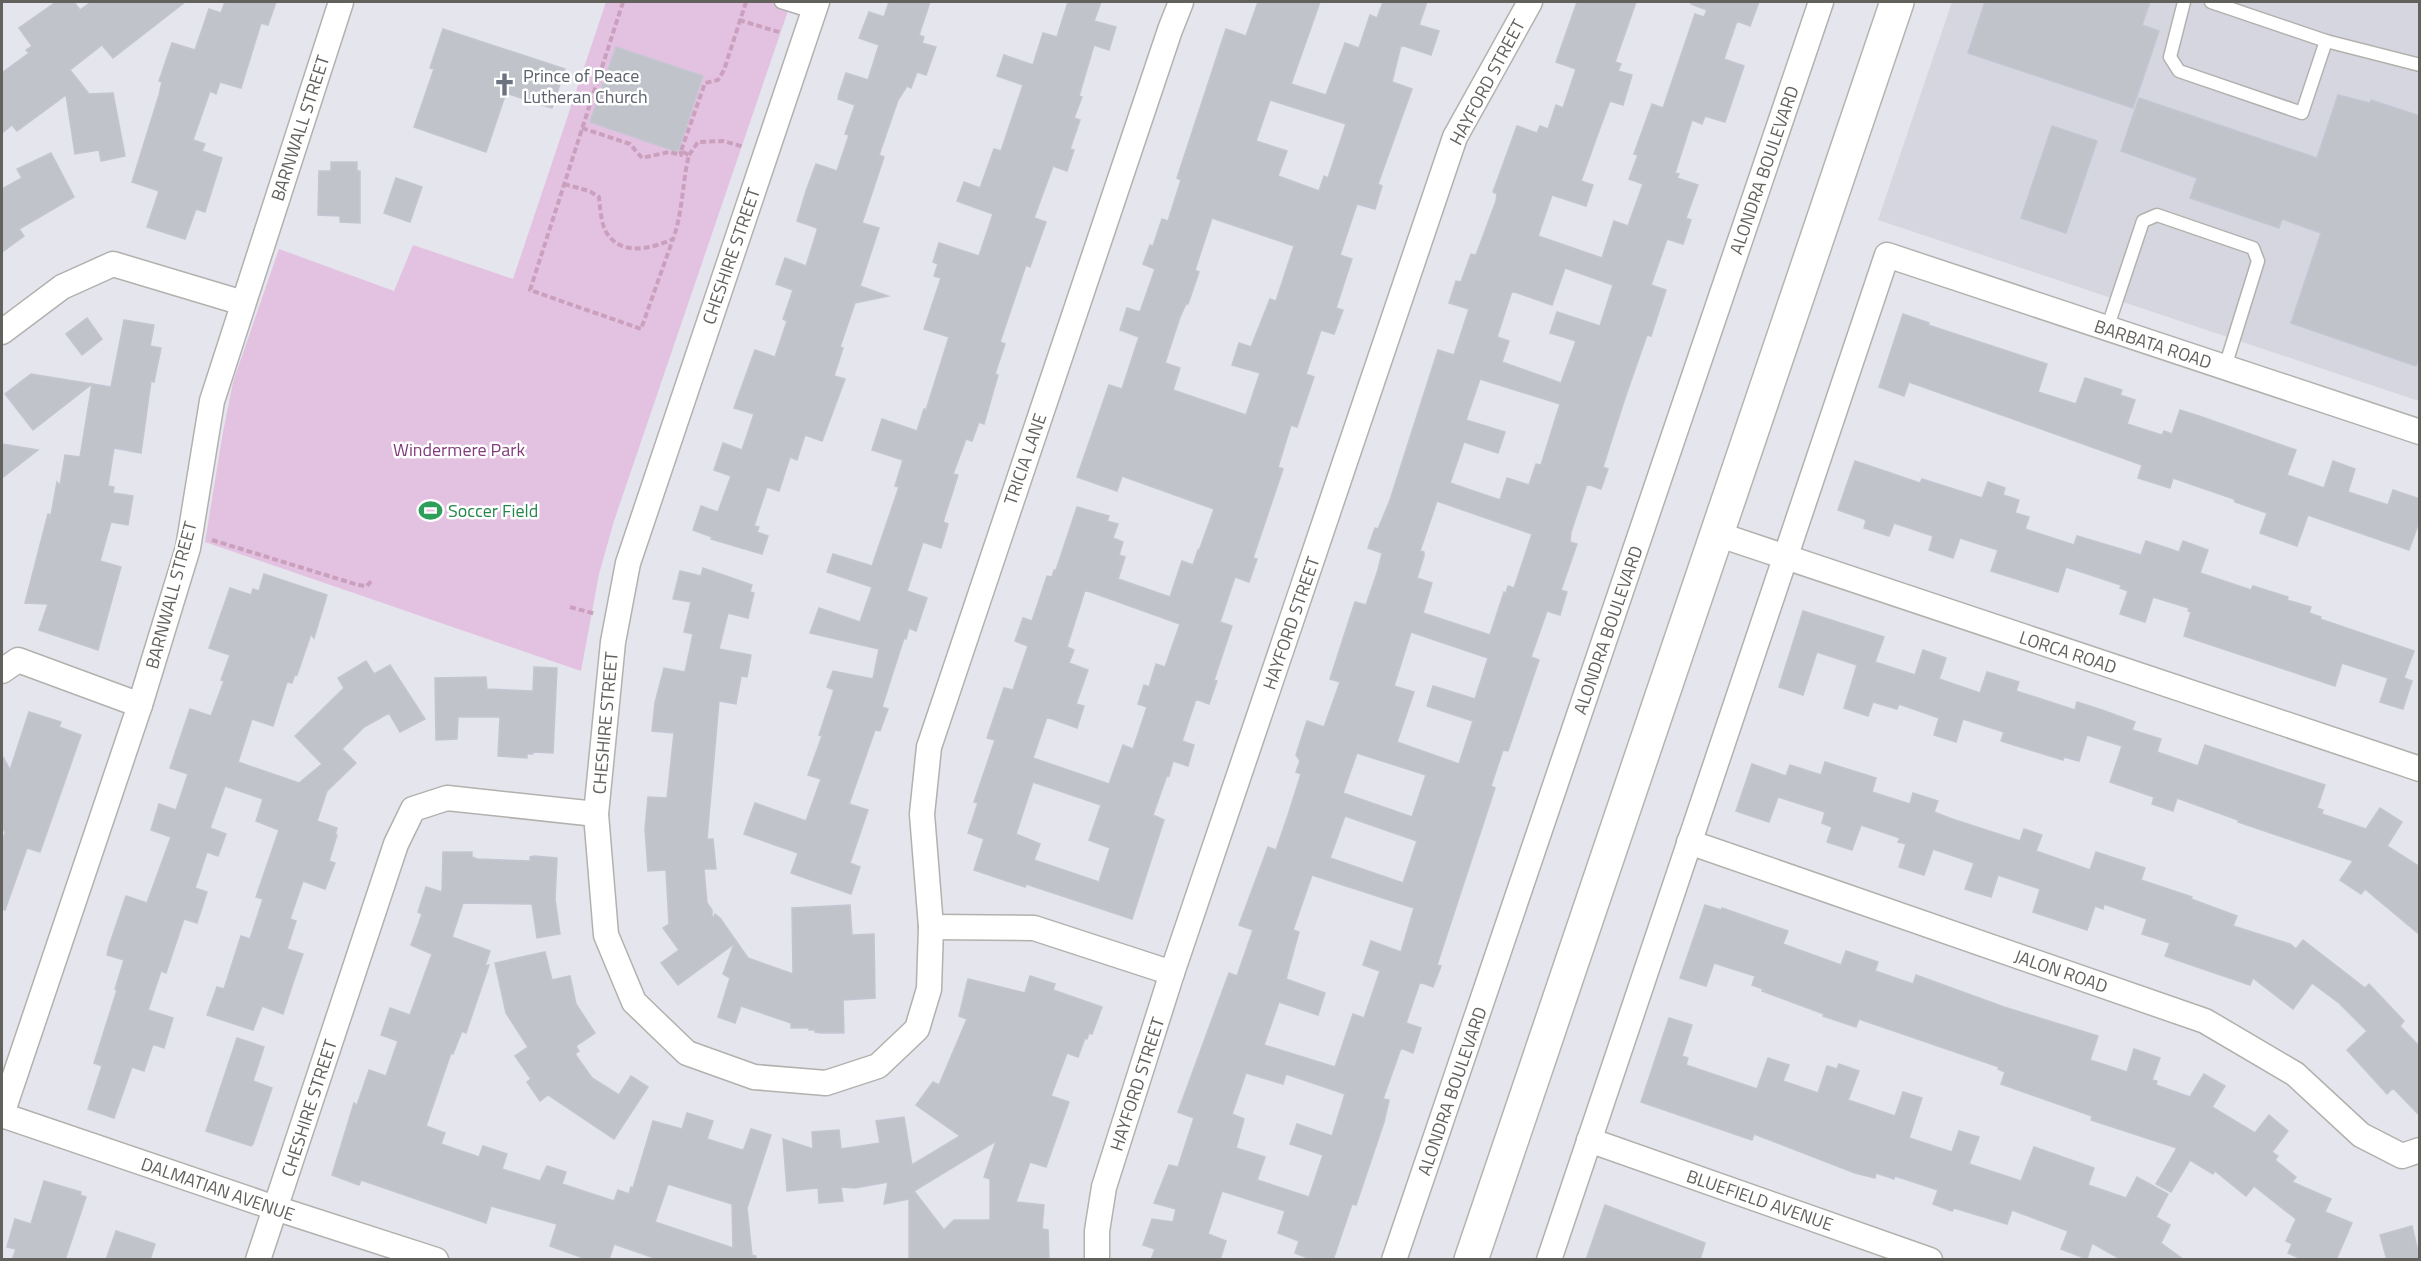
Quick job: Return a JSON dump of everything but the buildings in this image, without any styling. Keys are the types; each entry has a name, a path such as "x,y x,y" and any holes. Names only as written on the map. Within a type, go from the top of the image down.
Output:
{"main road":[{"path":"1471,1260 1897,2"}],"street":[{"name":"BARNWALL STREET","path":"2,1115 140,705 188,548 212,401 341,2"},
{"name":"TRICIA LANE","path":"931,927 922,814 929,747 1158,63 1181,2"},
{"name":"HAYFORD STREET","path":"1097,1260 1097,1231 1104,1187 1172,973 1455,138 1530,2"},
{"name":"ALONDRA BOULEVARD","path":"1394,1260 1821,2"},
{"name":"CHESHIRE STREET","path":"258,1260 396,844 413,809 447,798 596,814 613,642 628,563 815,7"},
{"name":"BARBATA ROAD","path":"1785,558 1887,255 2420,432"},
{"path":"2,332 62,286 113,264 243,303"},
{"name":"LORCA ROAD","path":"1717,534 2420,769"},
{"path":"1549,1260 1785,558"},
{"path":"2,671 18,660 140,705"},
{"path":"596,814 606,935 634,1002 687,1053 754,1077 826,1083 878,1066 917,1029 929,988 931,927 1034,928 1172,973"},
{"name":"JALON ROAD","path":"1689,842 2205,1022 2295,1074 2361,1136 2411,1153"},
{"name":"DALMATIAN AVENUE","path":"2,1115 435,1260"},
{"name":"BLUEFIELD AVENUE","path":"1589,1140 1930,1260"}],"lane":[{"path":"781,2 815,7"},
{"path":"2184,2 2170,57 2179,71 2302,113 2326,40"},
{"path":"2211,2 2326,40 2420,65"},
{"path":"2108,328 2143,221 2157,215 2253,248 2258,261 2224,367"}],"path":[{"path":"623,2 530,290 641,329 679,224 683,179 689,155 699,142 723,141 766,153"},
{"path":"582,128 630,144 642,158 669,152 681,155 705,83 718,81 724,70 746,2"},
{"path":"739,20 804,39"},
{"path":"681,151 689,155"},
{"path":"564,184 589,191 599,197 604,229 614,242 628,248 645,250 673,239"},
{"path":"190,533 358,585 367,586 372,579"}],"shaded area":[{"path":"1952,2 2419,2 2419,401 1878,220"}],"green space":[{"name":"Windermere Park","path":"606,2 791,2 614,521 599,574 581,671 205,542 233,382 279,249 394,291 413,245 513,279"}],"place":[{"name":"Prince of Peace Lutheran Church","path":"505,85"},
{"name":"Soccer Field","path":"430,510"}]}
